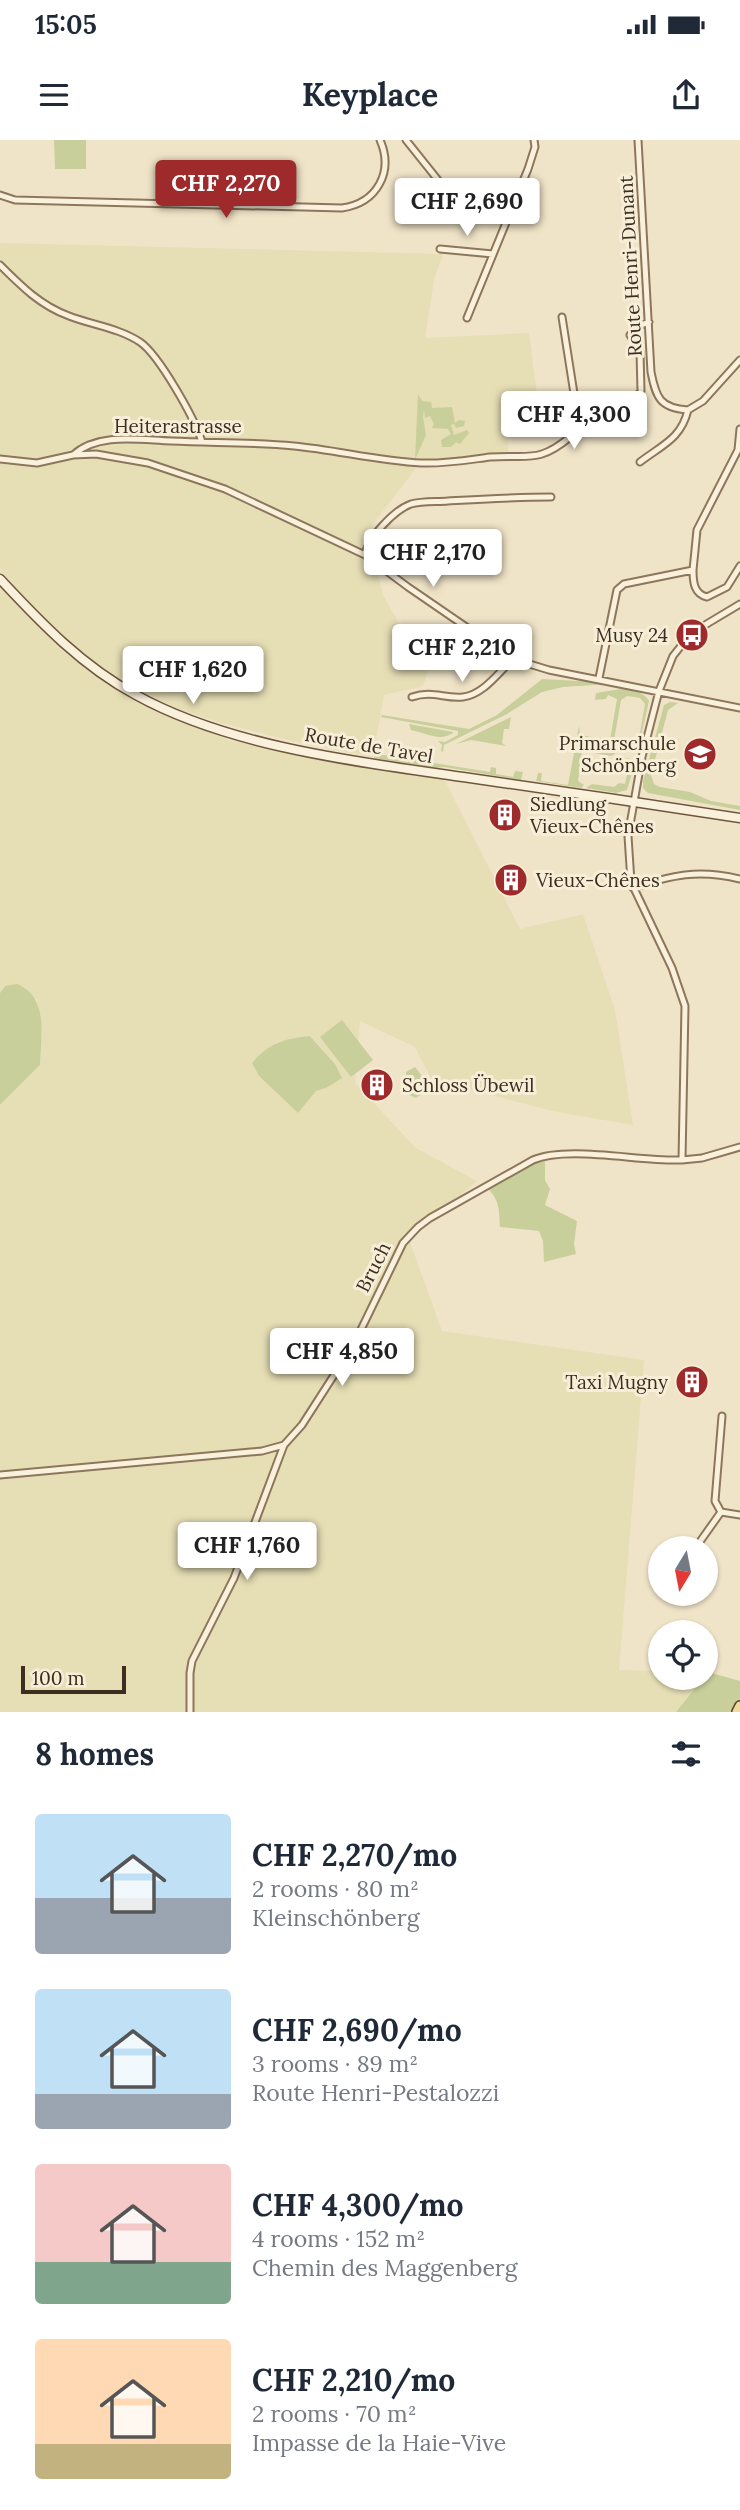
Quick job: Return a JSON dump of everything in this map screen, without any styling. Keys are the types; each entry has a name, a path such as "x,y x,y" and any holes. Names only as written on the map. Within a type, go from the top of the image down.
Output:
{"main road":[{"name":"Route de Tavel","path":"0,579 48,630 100,673 135,695 186,719 317,753 740,818"},
{"path":"737,1712 740,1706"}],"street":[{"path":"0,195 27,201 342,208 361,202 371,195 380,183 386,154 380,140"},
{"path":"405,140 438,180"},
{"path":"467,318 528,169 535,147 534,140"},
{"name":"Route Henri-Dunant","path":"638,140 651,372 658,397 669,407 688,410"},
{"path":"440,249 493,254"},
{"path":"0,265 51,309 129,336 149,349 202,442"},
{"path":"562,317 575,400 637,396 641,391 640,352 631,335 636,327 649,322"},
{"path":"640,462 679,433 685,425 688,410 703,401 740,360"},
{"name":"Heiterastrasse","path":"73,455 84,446 107,441 238,442 293,446 420,463 513,456 534,457 553,451 570,437 569,428 562,422 555,423"},
{"path":"740,429 738,450 697,530 692,570 694,586 699,593 708,597 727,587 740,566"},
{"path":"0,459 37,463 73,455"},
{"name":"Heiterastrasse","path":"73,455 113,455 163,467 225,489 365,555 513,659 549,670 740,708"},
{"path":"365,555 369,544 385,523 411,504 551,497"},
{"path":"598,678 617,590 624,584 692,570"},
{"path":"682,1160 685,1006 672,968 633,888 627,847 632,802 659,691 670,663 681,646 705,625 740,604"},
{"path":"412,696 432,692 464,697 486,686 513,659"},
{"path":"633,888 674,875 709,874 740,879"},
{"name":"Bruch","path":"190,1712 192,1661 234,1578 277,1460 284,1445 302,1425 345,1360 394,1260 409,1236 430,1218 533,1160 565,1154 682,1160 702,1158 740,1147"},
{"path":"721,1512 715,1501 722,1416"},
{"path":"0,1475 262,1451 284,1445"},
{"path":"262,1451 277,1460"},
{"path":"721,1512 740,1515"},
{"path":"706,1536 721,1512"}],"shaded area":[{"path":"0,243 443,254 434,280 425,338 529,333 537,394 504,404 509,457 420,463 367,532 383,595 403,631 435,650 423,686 384,695 373,757 221,723 181,710 142,692 111,674 74,646 45,620 0,570"},
{"path":"0,587 86,669 134,701 229,740 346,764 444,779 520,929 583,914 615,1010 633,1125 557,1112 432,1080 415,1047 360,1021 355,1083 416,1148 477,1181 409,1239 442,1331 644,1360 619,1670 648,1671 648,1690 693,1690 676,1712 0,1712 0,1105 40,1065 42,1033 37,999 5,986 0,993","holes":["311,1036 335,1064 326,1088 316,1091 298,1113 259,1076 252,1062 277,1042"]}],"green space":[{"path":"54,140 86,140 86,169 55,169"},
{"path":"418,394 422,401 431,402 432,408 452,407 455,423 459,420 465,421 464,426 456,428 454,424 451,425 454,435 467,430 469,433 460,444 456,442 451,447 442,447 441,440 451,434 448,429 432,428 434,424 430,416 425,418 424,410 426,435 415,460"},
{"path":"580,678 609,684 563,687 542,692 507,714 444,745 443,752 438,741 445,742 458,735 458,731 381,717 382,715 469,729 497,715 542,679 579,681"},
{"path":"621,689 641,693 649,701 638,749 634,750 633,747 639,739 645,704 640,698 627,696 621,700 613,746 622,749 611,756 582,751 578,781 584,785 581,788 536,781 538,773 542,773 541,781 568,785 579,726 580,735 610,740 617,699 608,695 606,699 595,700 596,693"},
{"path":"670,702 678,703 668,710 651,775 654,784 690,792 711,801 740,806 740,810 648,793 643,788 664,705"},
{"path":"511,717 509,729 504,729 502,743 506,746 471,740 456,744"},
{"path":"409,724 453,733 443,737 433,736 411,730"},
{"path":"375,750 378,754 490,772 491,767 496,768 496,774 513,777 515,771 523,772 521,780 444,767 434,768 374,758"},
{"path":"625,758 636,760 627,790 616,793 586,788 592,784 614,787 619,783 625,784 630,761"},
{"path":"17,984 27,990 39,1008 42,1030 40,1065 0,1105 0,993 5,986"},
{"path":"342,1020 373,1060 351,1077 320,1037"},
{"path":"310,1036 335,1064 342,1078 316,1091 298,1113 259,1076 252,1063 265,1050 278,1043"},
{"path":"415,1067 422,1076 422,1094 416,1098 407,1094 406,1072"},
{"path":"545,1159 545,1180 550,1189 545,1205 577,1221 574,1244 576,1254 544,1262 543,1241 539,1231 500,1227 497,1202 488,1189 529,1165"},
{"path":"718,1675 740,1681 740,1712 676,1712 694,1690 718,1690"}],"place":[{"name":"Musy 24","path":"692,635"},
{"name":"Primarschule Schönberg","path":"700,754"},
{"name":"Siedlung Vieux-Chênes","path":"505,815"},
{"name":"Vieux-Chênes","path":"511,880"},
{"name":"Schloss Übewil","path":"377,1085"},
{"name":"Taxi Mugny","path":"692,1382"}]}
